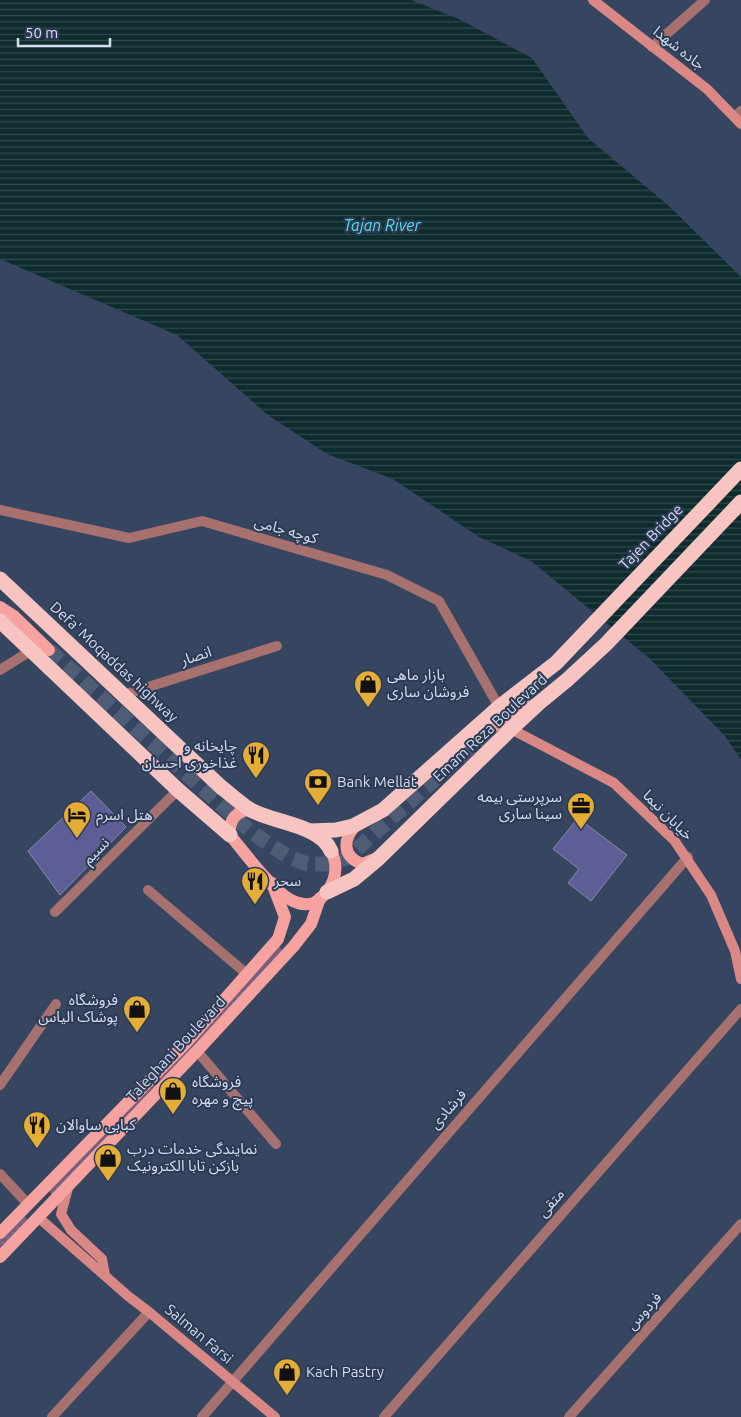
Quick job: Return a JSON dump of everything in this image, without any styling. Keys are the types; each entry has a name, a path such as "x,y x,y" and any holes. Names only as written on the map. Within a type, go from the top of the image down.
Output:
{"highway":[{"name":"Tajen Bridge","path":"586,630 741,469"},
{"name":"Emam Reza Boulevard","path":"324,895 354,879 378,858 511,728 606,644 741,502"},
{"name":"Defa' Moqaddas highway","path":"0,579 231,798 250,809 310,831"},
{"path":"0,621 178,790 215,817 230,835"},
{"name":"Emam Reza Boulevard","path":"310,831 336,830 357,824 383,810 499,707 556,662 586,630"},
{"path":"310,831 325,840 331,851"}],"main road":[{"path":"0,607 14,616 49,650"},
{"path":"493,727 522,709 539,703"},
{"path":"215,817 231,813 231,798"},
{"path":"250,809 242,811 233,817 229,826 230,835 272,884 287,898 295,902 314,903 324,895"},
{"path":"357,824 350,831 346,840 346,851 354,861 362,864 378,858"},
{"name":"Taleghani Boulevard","path":"0,1257 197,1051 293,947 311,924 336,871 331,851"},
{"name":"Taleghani Boulevard","path":"0,1233 185,1044 278,939 285,916 272,884"},
{"path":"32,1200 38,1217"}],"street":[{"name":"جاده شهدا","path":"593,0 707,89 739,117"},
{"path":"652,46 705,0"},
{"name":"کوچه جامی","path":"0,510 130,538 202,521 387,575 440,601 499,707"},
{"name":"انصار","path":"124,695 277,646"},
{"path":"0,670 32,650"},
{"name":"خیابان نیما","path":"511,728 614,783 674,840 688,857 711,895 735,951 741,979"},
{"name":"نسیم","path":"55,912 178,790"},
{"name":"فرشادی","path":"202,1417 688,857"},
{"path":"148,890 248,975"},
{"path":"0,1086 56,1004"},
{"name":"متقی","path":"384,1417 741,1009"},
{"path":"197,1051 276,1144"},
{"path":"0,1174 32,1200"},
{"name":"Salman Farsi","path":"70,1184 64,1198 61,1214 72,1230 102,1259 105,1274"},
{"name":"Salman Farsi","path":"38,1217 128,1296 275,1417"},
{"name":"فردوس","path":"569,1417 741,1224"},
{"path":"52,1417 149,1312"}],"shaded area":[{"path":"279,946 283,951 52,1195 48,1189"},
{"path":"25,1216 28,1221 0,1253 0,1237"}],"water":[{"name":"Tajan River","path":"0,0 411,0 459,19 532,58 588,138 669,206 741,277 741,759 724,735 649,658 531,561 479,537 393,479 327,454 268,415 177,335 0,259"}],"building":[{"name":"هتل اسرم","path":"91,791 126,827 60,895 28,851"},
{"name":"سرپرستی بیمه سینا ساری","path":"578,818 627,855 591,901 568,883 579,869 553,849"}],"tunnel":[{"path":"49,650 250,831 289,857 307,864 326,864 347,858 493,727"}],"place":[{"name":"بازار ماهی فروشان ساری","path":"368,708"},
{"name":"چایخانه و غذاخوری احسان","path":"256,779"},
{"name":"Bank Mellat","path":"318,806"},
{"name":"سرپرستی بیمه سینا ساری","path":"581,830"},
{"name":"هتل اسرم","path":"77,839"},
{"name":"سحر","path":"255,905"},
{"name":"فروشگاه پوشاک الیاس","path":"137,1033"},
{"name":"فروشگاه پیچ و مهره","path":"173,1115"},
{"name":"کبابی ساوالان","path":"37,1149"},
{"name":"نمایندگی خدمات درب بازکن تابا الکترونیک","path":"108,1182"},
{"name":"Kach Pastry","path":"287,1396"}]}
